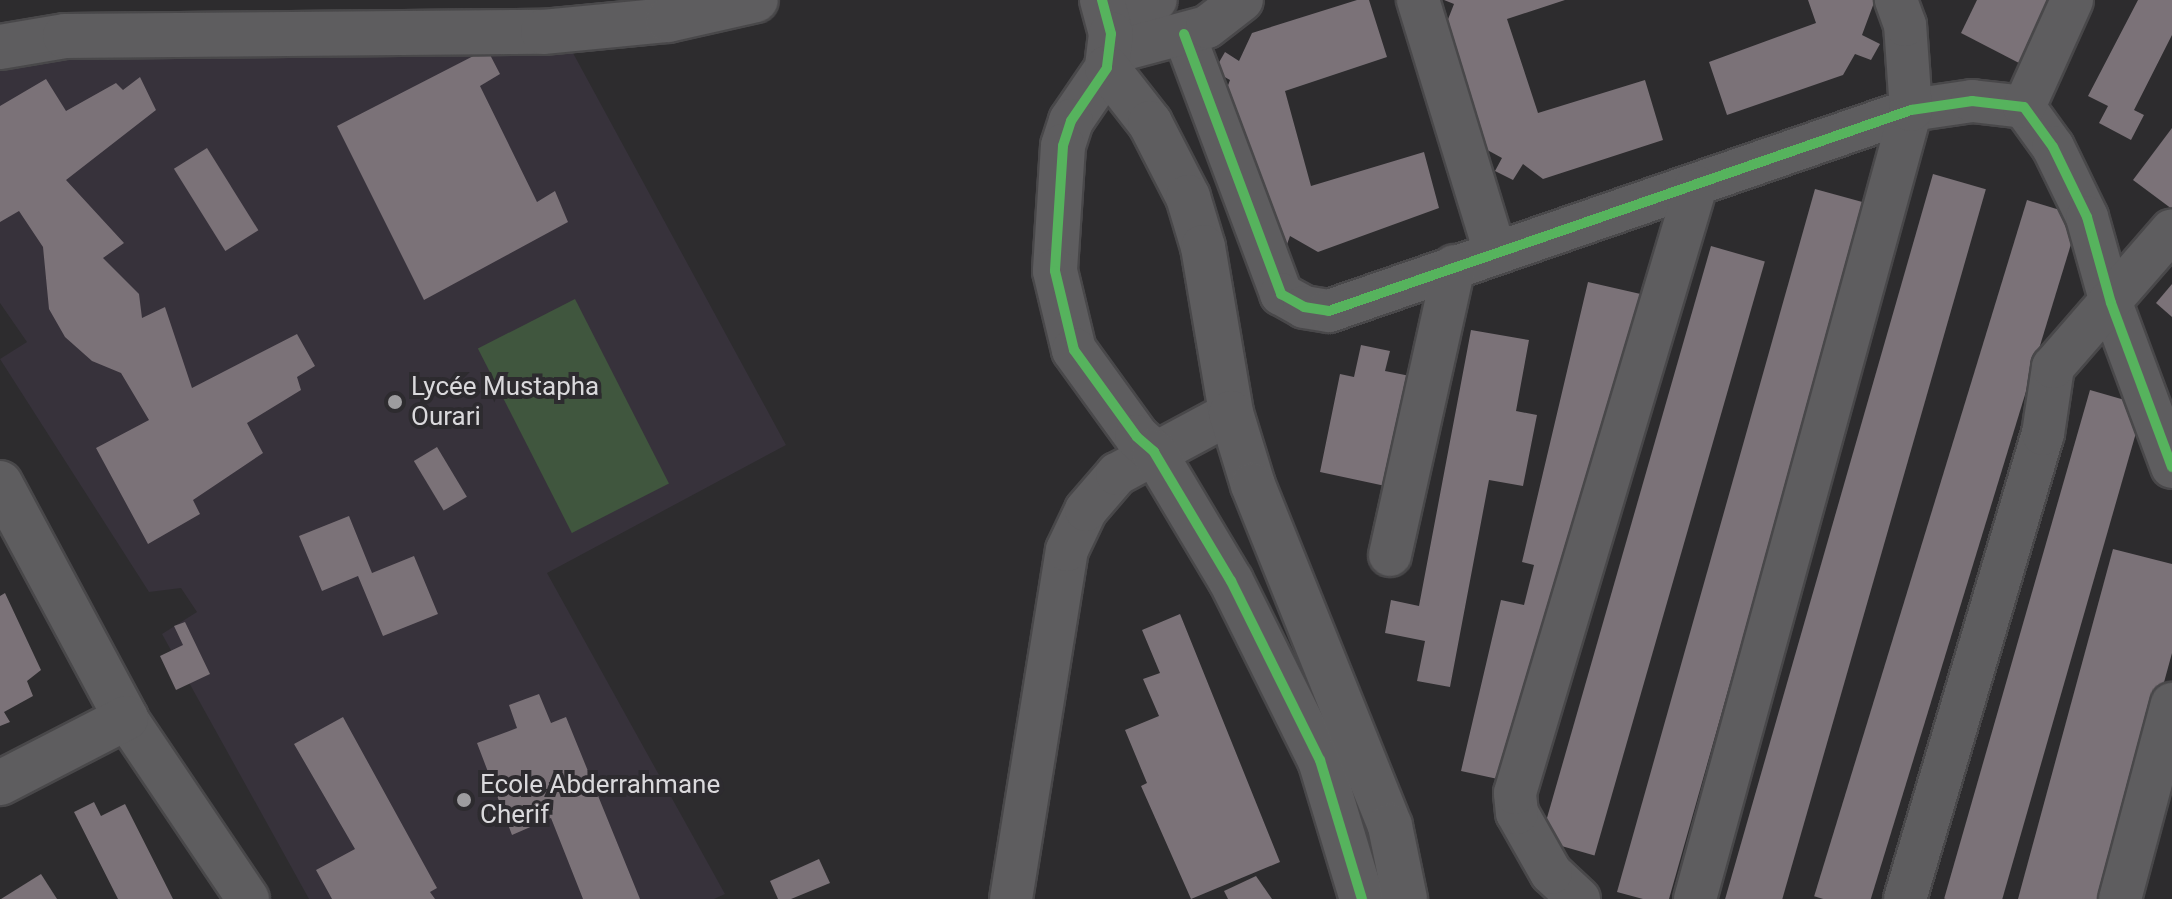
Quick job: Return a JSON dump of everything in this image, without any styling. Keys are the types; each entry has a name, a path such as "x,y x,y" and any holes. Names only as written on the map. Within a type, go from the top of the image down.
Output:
{"street":[{"path":"0,47 65,36 543,32 668,20 756,0"},
{"path":"1156,0 1107,34 1071,121 1063,146 1055,271 1074,350 1129,426 1154,452 1231,581 1320,760 1362,899"},
{"path":"1107,34 1184,34 1207,27 1242,0"},
{"path":"1418,0 1495,252"},
{"path":"1695,899 1911,110 1905,25 1896,0"},
{"path":"2024,107 2072,0"},
{"path":"1107,34 1188,197 1203,247 1231,413 1268,532 1390,826 1405,899"},
{"path":"1184,34 1281,294 1304,307 1329,311 1911,110 1972,101 2024,107 2053,147 2087,217 2111,303 2172,467"},
{"path":"1579,899 1551,873 1517,813 1515,793 1696,186"},
{"path":"1905,899 2043,434 2053,367 2172,230"},
{"path":"1390,555 1454,266"},
{"path":"1011,899 1067,550 1086,510 1107,486 1154,452 1231,413"},
{"path":"0,483 126,718 248,899"},
{"path":"2120,899 2172,704"},
{"path":"0,783 126,718"}],"shaded area":[{"name":"Lycée Mustapha Ourari","path":"573,53 786,445 547,573 725,894 714,899 309,899 162,634 197,612 181,588 149,592 0,359 27,342 0,303 0,70 34,57"}],"green space":[{"path":"575,299 669,483 572,533 478,348"}],"building":[{"path":"1357,0 1369,0 1387,57 1285,91 1311,186 1424,152 1439,208 1318,252 1290,236 1285,250 1222,102 1230,80 1214,71 1225,52 1239,61 1252,33"},
{"path":"1444,0 1565,0 1507,19 1538,113 1645,80 1663,140 1543,179 1523,164 1513,180 1495,171 1502,158 1480,146 1445,27 1454,4"},
{"path":"1808,0 1875,0 1862,35 1880,44 1871,60 1855,54 1843,75 1727,115 1709,62 1816,23"},
{"path":"1977,0 2053,0 2019,63 1961,33"},
{"path":"2138,0 2172,0 2172,35 2134,110 2144,115 2131,140 2099,123 2108,106 2088,96"},
{"path":"487,49 500,74 480,86 537,202 555,191 568,222 424,300 337,126"},
{"path":"140,77 156,110 66,180 124,243 103,258 139,294 142,318 165,307 192,388 297,334 315,366 297,377 301,390 247,423 263,453 193,500 200,514 148,544 96,448 149,420 121,373 92,361 65,337 49,309 43,247 19,211 0,222 0,106 46,79 66,111 116,83 123,90"},
{"path":"2172,128 2172,209 2133,180"},
{"path":"207,148 258,230 225,251 174,169"},
{"path":"1933,174 1986,189 1782,899 1725,899"},
{"path":"1815,189 1866,203 1669,899 1643,899 1617,892"},
{"path":"2027,200 2080,216 1871,899 1814,896"},
{"path":"1711,246 1765,261 1594,855 1541,840"},
{"path":"1588,282 1645,295 1610,446 1596,442 1516,783 1461,771 1501,600 1524,605 1534,565 1522,562"},
{"path":"2172,284 2172,317 2156,303"},
{"path":"1471,330 1529,340 1516,411 1537,415 1523,486 1489,480 1450,687 1417,681 1425,641 1385,633 1391,600 1419,606"},
{"path":"1361,345 1390,351 1385,371 1420,378 1390,487 1320,472 1340,374 1354,377"},
{"path":"2090,390 2144,405 2002,899 1944,899"},
{"path":"437,447 467,497 444,511 414,461"},
{"path":"349,516 372,573 414,556 438,614 383,636 358,576 322,591 299,536"},
{"path":"2113,549 2172,564 2172,653 2105,899 2018,899"},
{"path":"5,593 41,670 27,681 33,696 4,712 10,722 0,726 0,596"},
{"path":"1180,614 1280,862 1191,899 1141,786 1147,783 1125,730 1159,716 1143,679 1160,673 1142,630"},
{"path":"185,622 210,674 176,690 160,656 183,645 174,626"},
{"path":"539,694 551,723 566,717 640,899 583,899 551,818 512,835 477,743 517,728 509,705"},
{"path":"343,717 437,888 430,892 435,899 332,899 316,870 355,849 294,744"},
{"path":"94,802 101,816 125,804 173,899 118,899 74,812"},
{"path":"819,859 830,883 791,899 778,899 770,881"},
{"path":"41,874 57,899 1,899"},
{"path":"1256,876 1272,899 1228,899 1224,891"}],"cycle path":[{"path":"1102,0 1111,34 1107,68 1071,121 1063,146 1055,271 1074,350 1137,437 1154,452 1231,581 1320,760 1362,899"},
{"path":"1184,34 1281,294 1304,307 1329,311 1911,110 1972,101 2024,107 2053,147 2087,217 2111,303 2172,467"}],"place":[{"name":"Lycée Mustapha Ourari","path":"395,402"},
{"name":"Ecole Abderrahmane Cherif","path":"464,800"}]}
